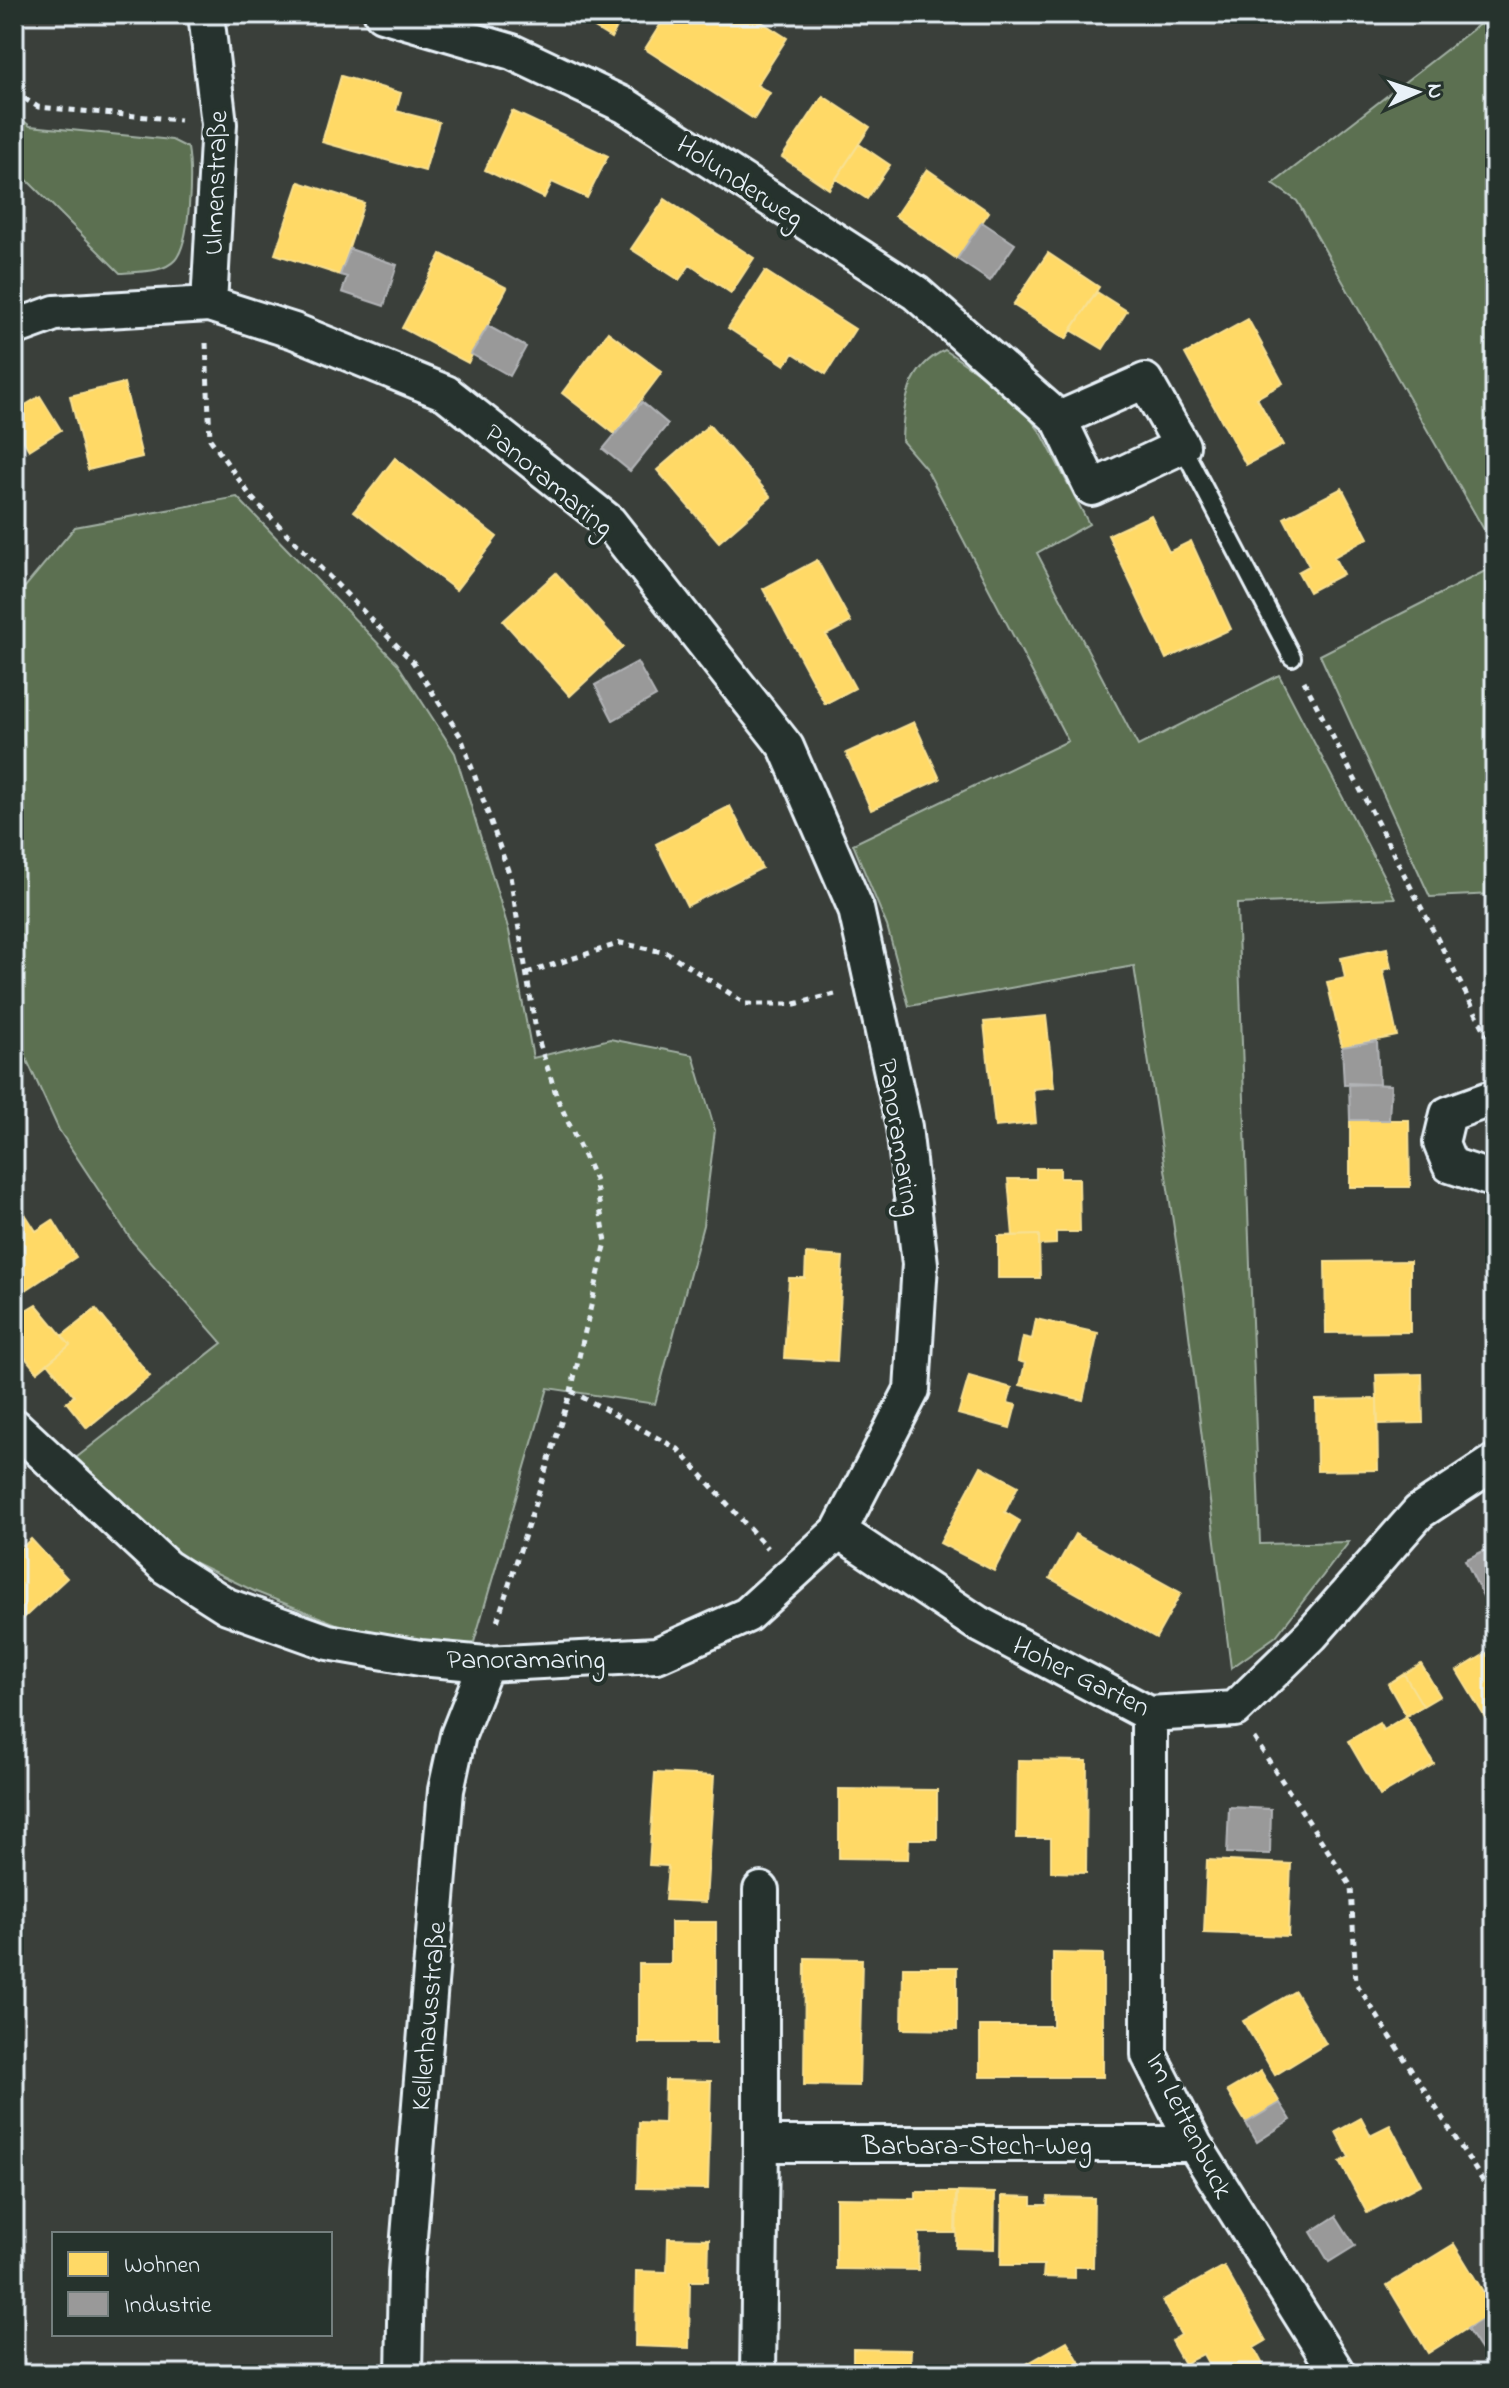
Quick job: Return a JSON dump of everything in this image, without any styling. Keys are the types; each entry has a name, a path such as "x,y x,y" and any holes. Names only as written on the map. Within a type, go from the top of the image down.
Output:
{"street":[{"name":"Ulmenstraße","path":"206,14 219,124 209,304"},
{"name":"Holunderweg","path":"382,14 512,52 626,106 916,293 1059,419 1092,488 1182,446"},
{"name":"Panoramaring","path":"14,328 55,313 209,304 294,331 446,393 609,522 786,747 856,909 904,1127 920,1264 912,1390 839,1531 747,1615 657,1655 486,1664 328,1642 227,1606 166,1567 14,1426"},
{"path":"1059,419 1145,381 1182,446"},
{"path":"1495,1097 1448,1114 1441,1143 1450,1165 1495,1180"},
{"path":"1235,1709 1311,1635 1419,1512 1495,1462"},
{"name":"Hoher Garten","path":"839,1531 977,1623 1149,1714 1235,1709"},
{"name":"Kellerhausstraße","path":"404,2374 406,2273 446,1790 458,1735 486,1664"},
{"name":"Im Lettenbuck","path":"1149,1714 1149,2055 1194,2144 1328,2371"},
{"path":"758,2374 761,1890"},
{"name":"Barbara-Stech-Weg","path":"761,2144 1194,2144"}],"lane":[{"path":"1182,446 1292,657"}],"path":[{"path":"14,92 38,107 219,124"},
{"path":"209,304 205,358 210,439 252,498 413,662 461,737 510,876 537,1036 558,1100 595,1180 606,1242 571,1391 486,1664"},
{"path":"1292,657 1495,1050"},
{"path":"527,973 621,943 668,953 746,1004 795,1004 872,982"},
{"path":"571,1391 678,1449 762,1544 796,1570"},
{"path":"1235,1709 1351,1886 1356,1983 1495,2200"}],"green space":[{"path":"1481,23 1495,45 1495,549 1297,201 1273,184"},
{"path":"14,113 30,126 172,140 188,148 190,189 187,223 175,260 156,270 120,273 14,167"},
{"path":"945,350 1015,399 1042,434 1089,524 1037,553 1138,746 1279,675 1395,898 1237,904 1260,1544 1349,1542 1276,1636 1231,1668 1183,1287 1134,966 909,1006 887,926 853,844 1068,741 927,470 902,441 906,400 915,376 933,357"},
{"path":"237,497 397,663 455,753 509,931 533,1058 610,1039 693,1055 715,1130 703,1225 655,1404 548,1388 472,1649 344,1627 256,1592 181,1556 72,1461 222,1343 132,1241 59,1130 14,1032 14,600 75,527"},
{"path":"1495,566 1495,894 1430,897 1320,655"}],"building: Wohnen":[{"path":"572,14 624,14 611,38"},
{"path":"667,14 749,14 787,38 757,85 770,93 754,119 645,49"},
{"path":"341,76 401,93 396,111 439,122 425,171 322,142"},
{"path":"823,96 870,127 829,189 782,157"},
{"path":"512,111 608,156 587,198 552,182 544,198 485,170"},
{"path":"859,144 890,165 867,199 836,179"},
{"path":"927,169 989,212 957,259 895,216"},
{"path":"299,182 364,203 340,275 275,254"},
{"path":"665,199 754,258 731,293 690,265 679,280 631,249"},
{"path":"1048,253 1099,287 1066,339 1013,305"},
{"path":"441,254 507,288 468,363 402,328"},
{"path":"765,271 855,329 826,374 793,353 785,365 728,328"},
{"path":"1097,292 1127,311 1103,349 1071,330"},
{"path":"1248,319 1283,383 1257,398 1283,445 1246,465 1185,354"},
{"path":"608,332 662,372 615,434 562,393"},
{"path":"124,383 142,457 88,470 70,396"},
{"path":"40,396 61,430 29,450 14,425 14,412"},
{"path":"709,425 771,497 719,542 657,470"},
{"path":"395,458 497,537 456,590 354,511"},
{"path":"1342,488 1368,538 1334,557 1343,574 1309,592 1298,572 1309,566 1284,518"},
{"path":"1151,515 1169,552 1191,541 1231,629 1166,659 1108,535"},
{"path":"817,560 851,622 826,635 855,688 825,704 763,589"},
{"path":"556,573 623,647 570,696 503,621"},
{"path":"914,722 940,779 871,810 846,753"},
{"path":"730,806 762,868 687,906 656,844"},
{"path":"1387,948 1391,968 1383,970 1397,1036 1342,1047 1327,982 1345,978 1341,958"},
{"path":"1046,1016 1054,1087 1033,1089 1036,1123 995,1127 984,1022"},
{"path":"1350,1120 1409,1120 1410,1187 1350,1187"},
{"path":"1036,1168 1060,1168 1060,1178 1079,1178 1080,1232 1056,1232 1056,1244 1039,1245 1039,1235 1013,1236 1008,1179 1036,1179"},
{"path":"20,1206 36,1231 53,1220 76,1257 14,1298 14,1210"},
{"path":"1039,1235 1040,1278 998,1278 998,1236"},
{"path":"806,1254 843,1257 837,1361 784,1358 789,1278 805,1278"},
{"path":"1410,1261 1410,1332 1326,1333 1325,1262"},
{"path":"36,1304 70,1345 37,1372 14,1344 14,1317"},
{"path":"96,1309 150,1376 87,1428 66,1402 74,1396 48,1363 70,1345 62,1336"},
{"path":"1036,1319 1098,1333 1083,1400 1020,1385 1025,1363 1018,1361 1023,1337 1032,1339"},
{"path":"1422,1374 1423,1423 1378,1424 1376,1375"},
{"path":"969,1376 1012,1388 1008,1403 1016,1405 1010,1428 958,1414"},
{"path":"1377,1399 1378,1470 1317,1471 1316,1400"},
{"path":"981,1466 1018,1486 1005,1512 1020,1521 994,1571 940,1543"},
{"path":"1075,1534 1181,1593 1156,1638 1050,1578"},
{"path":"31,1539 67,1578 14,1627 14,1555"},
{"path":"1495,1648 1495,1734 1457,1671"},
{"path":"1421,1664 1440,1696 1423,1706 1404,1674"},
{"path":"1404,1674 1423,1706 1406,1716 1388,1684"},
{"path":"1406,1716 1434,1764 1380,1796 1348,1741 1379,1723 1383,1730"},
{"path":"1018,1760 1087,1761 1086,1873 1051,1872 1051,1838 1017,1838"},
{"path":"655,1773 714,1776 706,1902 665,1900 668,1866 649,1865"},
{"path":"839,1789 937,1790 937,1839 909,1839 908,1859 839,1858"},
{"path":"1207,1860 1291,1864 1288,1936 1204,1933"},
{"path":"671,1922 716,1922 716,2043 639,2043 639,1964 671,1964"},
{"path":"1053,1953 1103,1954 1103,2077 980,2077 980,2026 1053,2026"},
{"path":"805,1958 862,1959 859,2086 804,2085"},
{"path":"903,1967 957,1967 957,2030 902,2029"},
{"path":"1295,1991 1326,2044 1275,2075 1243,2021"},
{"path":"1261,2071 1280,2103 1246,2123 1227,2091"},
{"path":"665,2080 711,2081 708,2189 637,2188 639,2122 664,2123"},
{"path":"1361,2118 1370,2135 1390,2125 1421,2184 1367,2213 1340,2162 1349,2157 1336,2132"},
{"path":"916,2192 956,2192 955,2233 919,2233 918,2270 836,2269 836,2198 916,2199"},
{"path":"957,2192 995,2193 994,2249 956,2248"},
{"path":"1002,2196 1032,2197 1032,2205 1047,2205 1048,2197 1094,2198 1093,2267 1075,2267 1075,2278 1043,2277 1044,2265 1001,2265"},
{"path":"668,2238 709,2239 708,2281 690,2281 689,2348 635,2346 636,2271 667,2272"},
{"path":"1454,2244 1495,2311 1428,2353 1387,2285"},
{"path":"1224,2266 1266,2341 1254,2348 1268,2374 1214,2374 1203,2354 1184,2364 1171,2341 1181,2335 1162,2301"},
{"path":"1067,2341 1083,2368 1073,2374 1009,2374"},
{"path":"853,2349 911,2350 910,2374 853,2374"}],"building: Industrie":[{"path":"982,222 1015,244 990,281 957,259"},
{"path":"350,249 397,265 384,306 342,292 347,277 340,275"},
{"path":"488,326 526,347 510,376 471,354"},
{"path":"642,402 668,424 630,471 603,449"},
{"path":"637,662 656,696 613,720 595,685"},
{"path":"1377,1041 1379,1084 1344,1085 1342,1047"},
{"path":"1349,1083 1391,1085 1389,1120 1350,1120"},
{"path":"1495,1545 1495,1599 1487,1604 1465,1560"},
{"path":"1229,1807 1271,1809 1270,1854 1227,1853"},
{"path":"1280,2103 1291,2120 1257,2142 1246,2123"},
{"path":"1336,2216 1355,2246 1329,2262 1311,2232"},
{"path":"1495,2311 1495,2352 1486,2358 1467,2329"}]}
